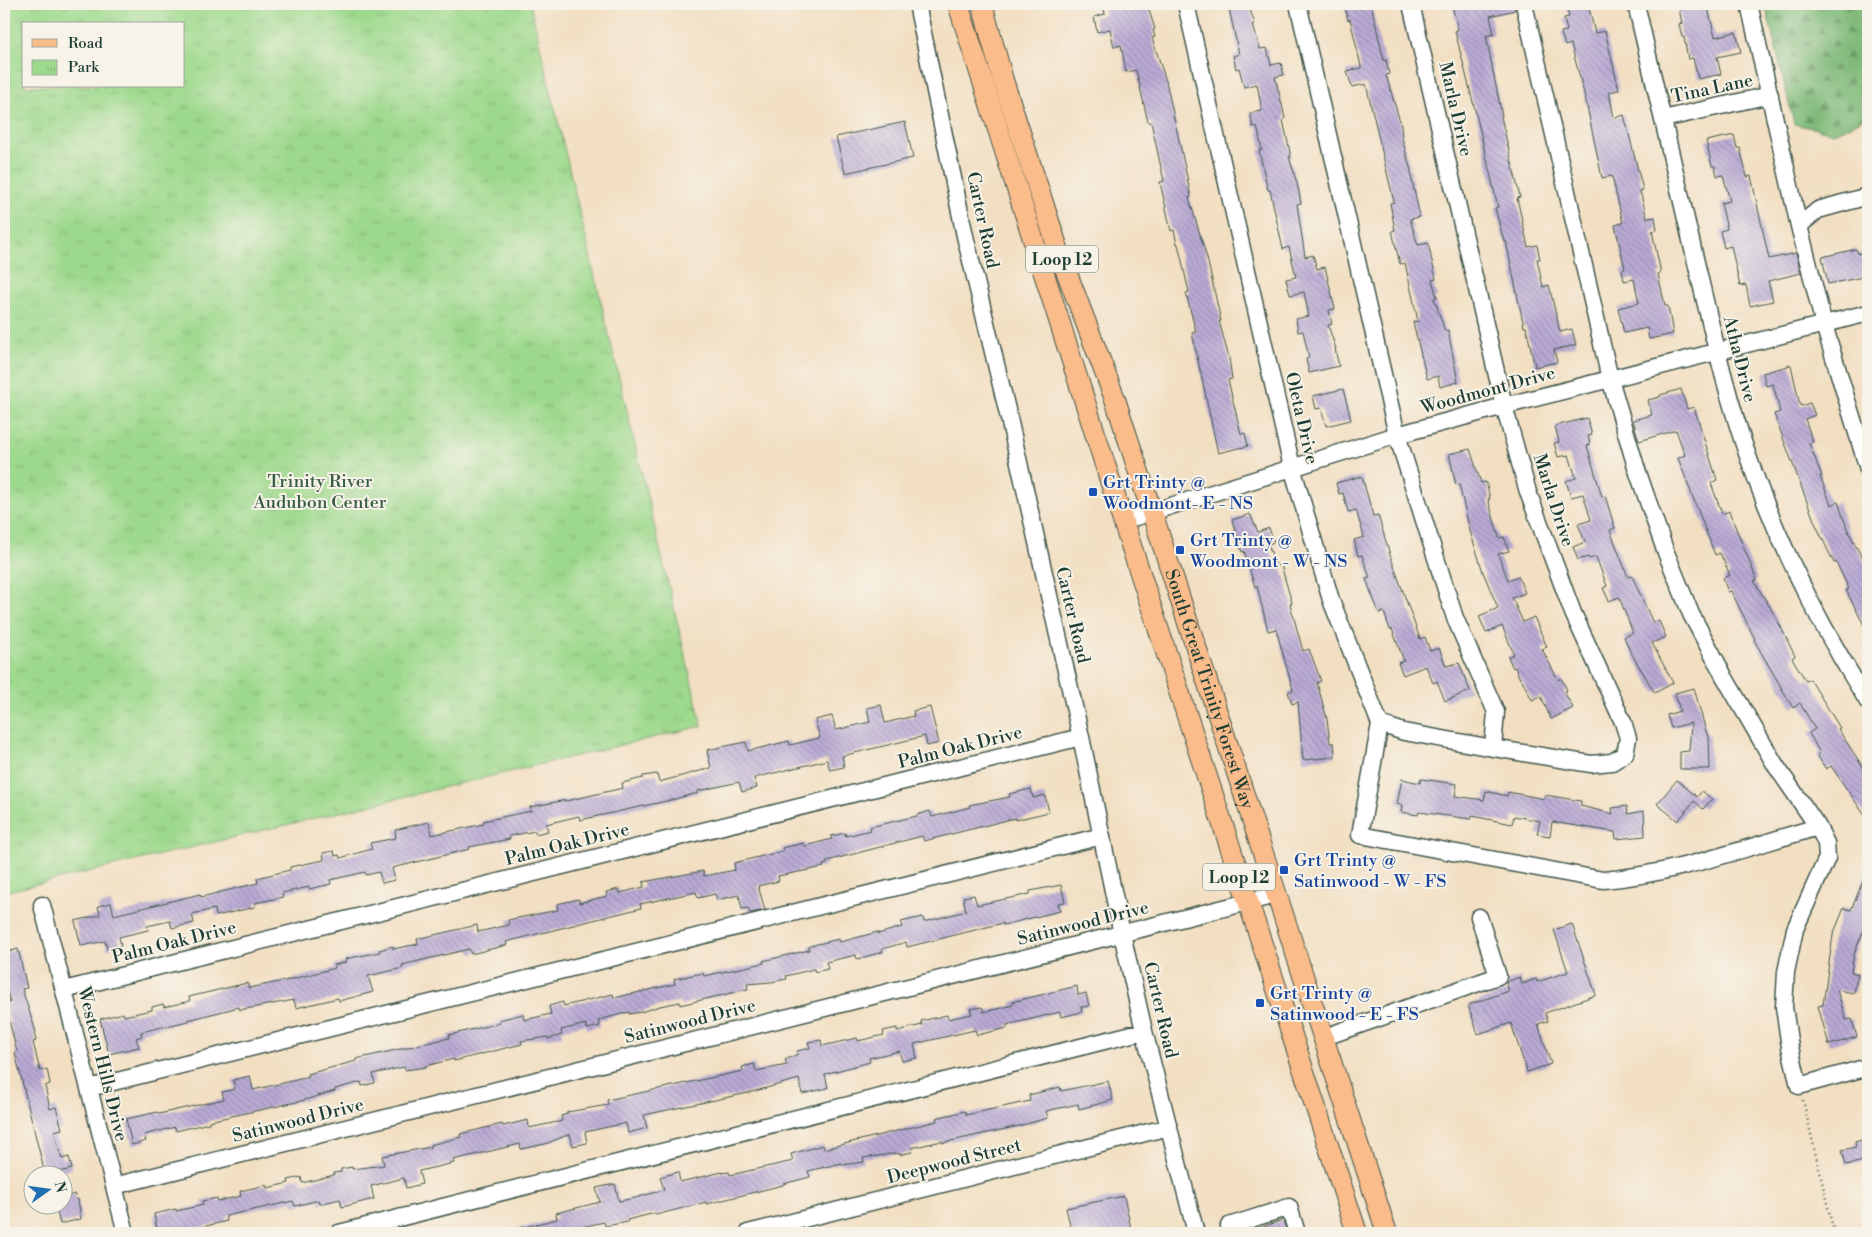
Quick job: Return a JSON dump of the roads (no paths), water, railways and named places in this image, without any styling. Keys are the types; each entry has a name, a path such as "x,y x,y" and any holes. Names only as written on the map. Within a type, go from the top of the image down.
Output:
{"main road":[{"name":"South Great Trinity Forest Way","path":"958,4 1123,521 1357,1233"},
{"name":"South Great Trinity Forest Way","path":"982,4 1003,80 1060,255 1115,398 1387,1233"}],"street":[{"name":"Carter Road","path":"918,4 965,236 1008,414 1081,737 1122,934 1144,1031 1196,1233"},
{"name":"Oleta Drive","path":"1186,4 1292,467 1331,600 1380,724"},
{"path":"1298,4 1397,435 1455,618 1496,712 1493,748"},
{"name":"Marla Drive","path":"1380,724 1404,732 1591,764 1612,762 1625,754 1628,738 1623,722 1573,613 1528,492 1504,406 1411,4"},
{"path":"1524,4 1610,379 1637,470 1665,550 1692,614 1725,678 1776,766 1818,827 1826,843 1827,858 1795,929 1786,972 1784,1008 1799,1086 1868,1067"},
{"name":"Atha Drive","path":"1636,4 1733,412 1750,462 1787,554 1821,623 1868,702"},
{"path":"1749,4 1798,226 1824,325 1868,469"},
{"name":"Tina Lane","path":"1663,119 1770,96"},
{"path":"1798,226 1818,210 1868,196"},
{"name":"Woodmont Drive","path":"1123,521 1397,435 1868,313"},
{"path":"1380,724 1360,835 1603,880 1632,878 1666,871 1818,827"},
{"name":"Palm Oak Drive","path":"64,990 1081,737"},
{"path":"89,1088 1102,836"},
{"name":"Satinwood Drive","path":"114,1186 1276,895"},
{"name":"Western Hills Drive","path":"42,905 126,1233"},
{"path":"1322,1038 1498,976 1479,916"},
{"path":"339,1233 1144,1031"},
{"name":"Deepwood Street","path":"748,1233 1169,1127"},
{"path":"1229,1226 1289,1207 1297,1233"}],"place":[{"name":"Grt Trinty @ Woodmont- E - NS","path":"1093,492"},
{"name":"Grt Trinty @ Woodmont - W - NS","path":"1180,550"},
{"name":"Grt Trinty @ Satinwood - W - FS","path":"1284,870"},
{"name":"Grt Trinty @ Satinwood - E - FS","path":"1260,1003"}],"park label":[{"name":"Trinity River Audubon Center","path":"320,491"}]}
